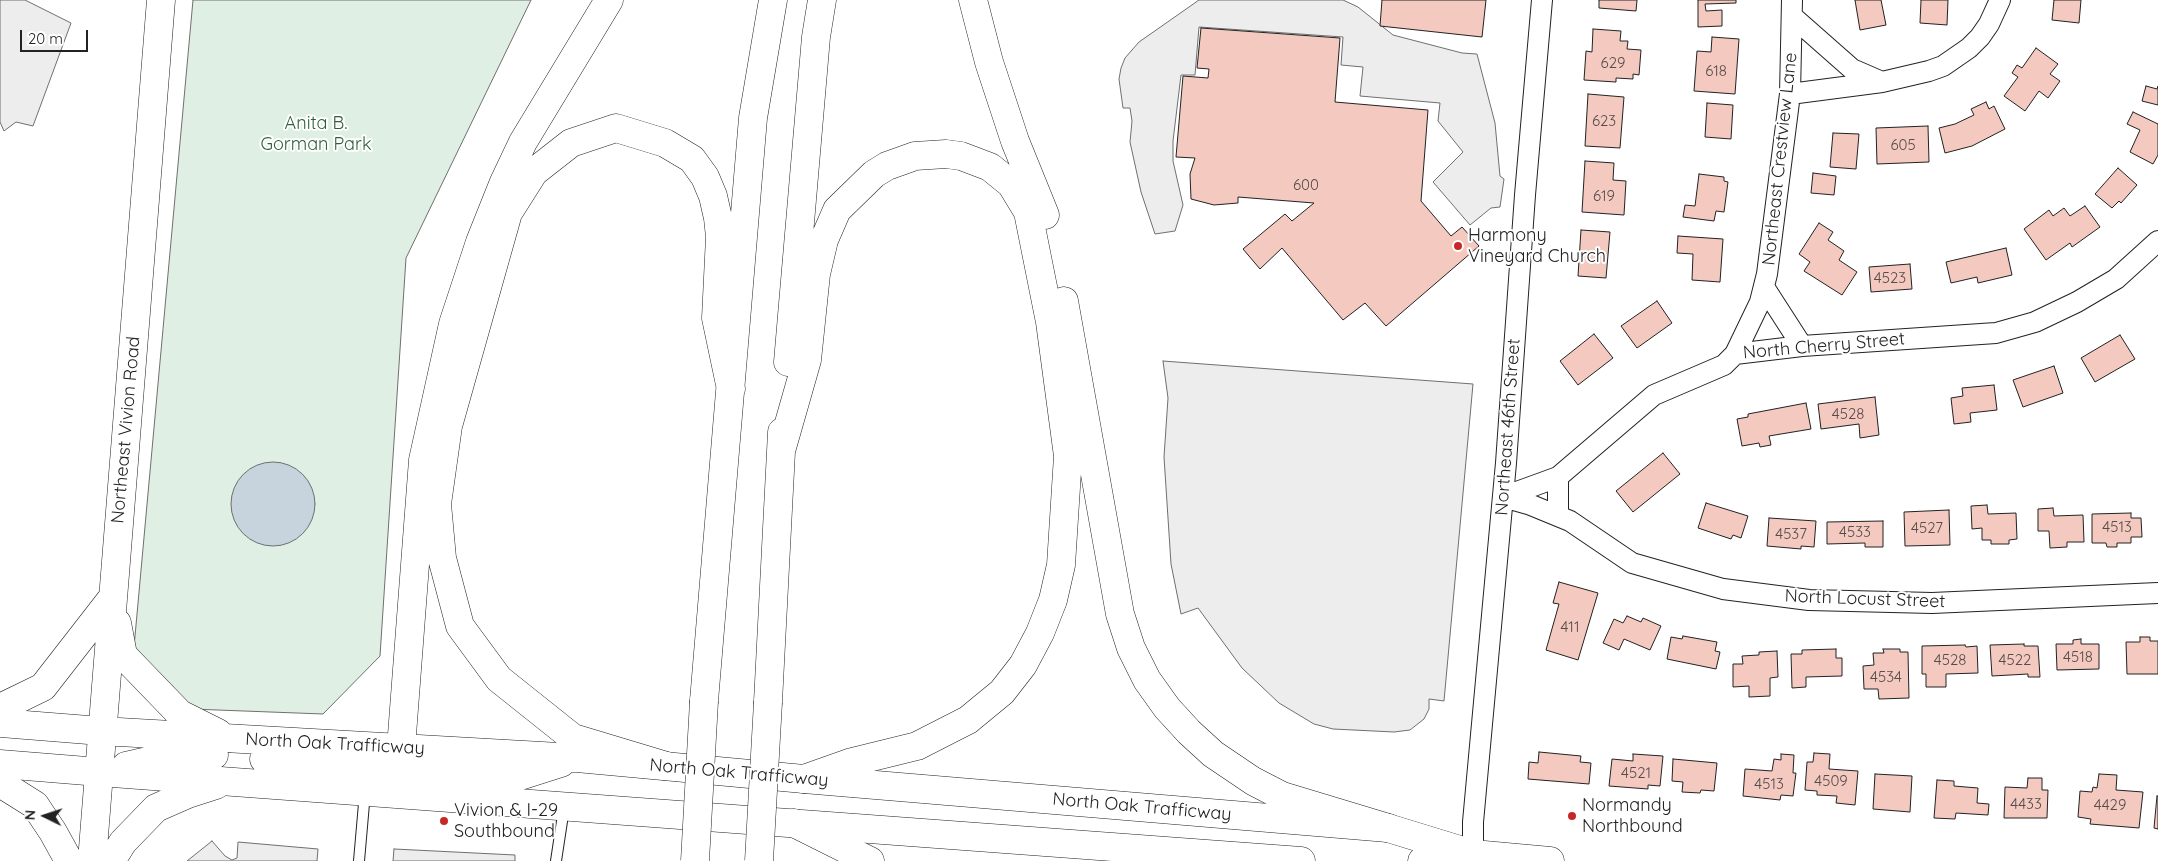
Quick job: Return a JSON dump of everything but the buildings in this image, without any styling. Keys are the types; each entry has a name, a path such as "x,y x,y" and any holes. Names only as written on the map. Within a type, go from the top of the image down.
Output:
{"main road":[{"name":"Northeast Vivion Road","path":"92,861 161,0"},
{"path":"401,748 423,460 453,324 480,242 504,182 523,142 609,0"},
{"path":"695,861 704,701 753,118 773,0"},
{"path":"759,861 781,451 816,37 822,0"},
{"path":"973,0 989,62 1015,141 1044,210 1068,317 1120,614 1131,648 1147,680 1167,708 1189,732 1213,754 1253,781 1282,796 1388,828"},
{"path":"666,766 573,738 499,679 460,626 442,558 436,504 448,426 508,213 534,172 571,143 616,128 665,143 692,159 705,177 713,196 718,218 720,237 716,318 731,388"},
{"path":"781,451 807,360 816,274 824,240 837,210 874,174 887,166 915,156 931,154 953,155 976,160 990,167 1010,184 1028,212 1050,322 1068,456 1061,565 1053,600 1040,633 1023,664 991,704 968,720 917,746 852,762 804,779"},
{"path":"0,708 43,686 112,597"},
{"path":"112,597 123,655 180,714 229,738"},
{"name":"North Oak Trafficway","path":"0,723 101,731 577,758 1388,828 1473,854 1550,861"},
{"path":"99,772 184,752 517,777 577,758"},
{"path":"0,764 1301,861"},
{"path":"112,861 123,842 156,808 188,794 226,781"},
{"path":"0,783 35,805 69,861"},
{"path":"794,824 870,861"},
{"name":"North Oak Trafficway","path":"1422,861 1473,854"}],"street":[{"name":"Northeast 46th Street","path":"1473,854 1474,822 1503,497 1542,0"},
{"path":"1790,94 1882,82 1929,71 1957,58 1980,37 1989,24 2000,0"},
{"path":"1792,9 1852,69 1882,82"},
{"name":"Northeast Crestview Lane","path":"1735,354 1760,302 1770,257 1790,94 1792,9"},
{"name":"North Cherry Street","path":"1503,497 1558,477 1654,395 1724,364 1735,354 1802,346 1996,333 2035,322 2077,302 2149,258 2158,241"},
{"name":"Northeast Crestview Lane","path":"1764,287 1802,346"},
{"path":"1558,477 1558,516"},
{"name":"North Locust Street","path":"1503,497 1531,505 1570,521 1632,563 1723,589 1809,600 1932,603 2158,593"}],"lane":[{"path":"359,861 365,791"},
{"path":"556,861 564,806"}],"green space":[{"name":"Anita B. Gorman Park","path":"193,0 531,0 406,258 380,656 323,714 191,709 133,658"}],"shaded area":[{"path":"0,0 25,0 71,23 33,126 16,122 4,131 0,122"},
{"path":"1199,0 1343,0 1358,7 1393,35 1462,53 1477,54 1495,123 1500,176 1504,179 1500,207 1491,208 1470,225 1433,182 1463,152 1438,121 1440,103 1360,96 1363,67 1341,65 1343,37 1199,27 1195,75 1181,75 1173,141 1173,161 1183,205 1175,231 1155,234 1141,192 1130,142 1132,121 1130,108 1123,108 1119,79 1121,68 1125,58 1139,42"},
{"path":"1163,361 1473,384 1444,701 1429,699 1429,709 1424,719 1410,730 1394,732 1333,729 1314,724 1279,703 1242,668 1198,608 1181,614 1171,564 1164,457 1168,398"},
{"path":"273,462 289,465 303,474 312,488 315,504 312,520 303,534 289,543 273,546 257,543 243,534 234,520 231,504 234,488 243,474 257,465"},
{"path":"212,841 225,856 232,860 237,858 238,842 318,849 317,861 187,861"},
{"path":"394,849 515,855 515,861 393,861"}],"place":[{"name":"Harmony Vineyard Church","path":"1458,246"},
{"name":"Normandy Northbound","path":"1572,816"},
{"name":"Vivion & I-29 Southbound","path":"444,821"}]}
